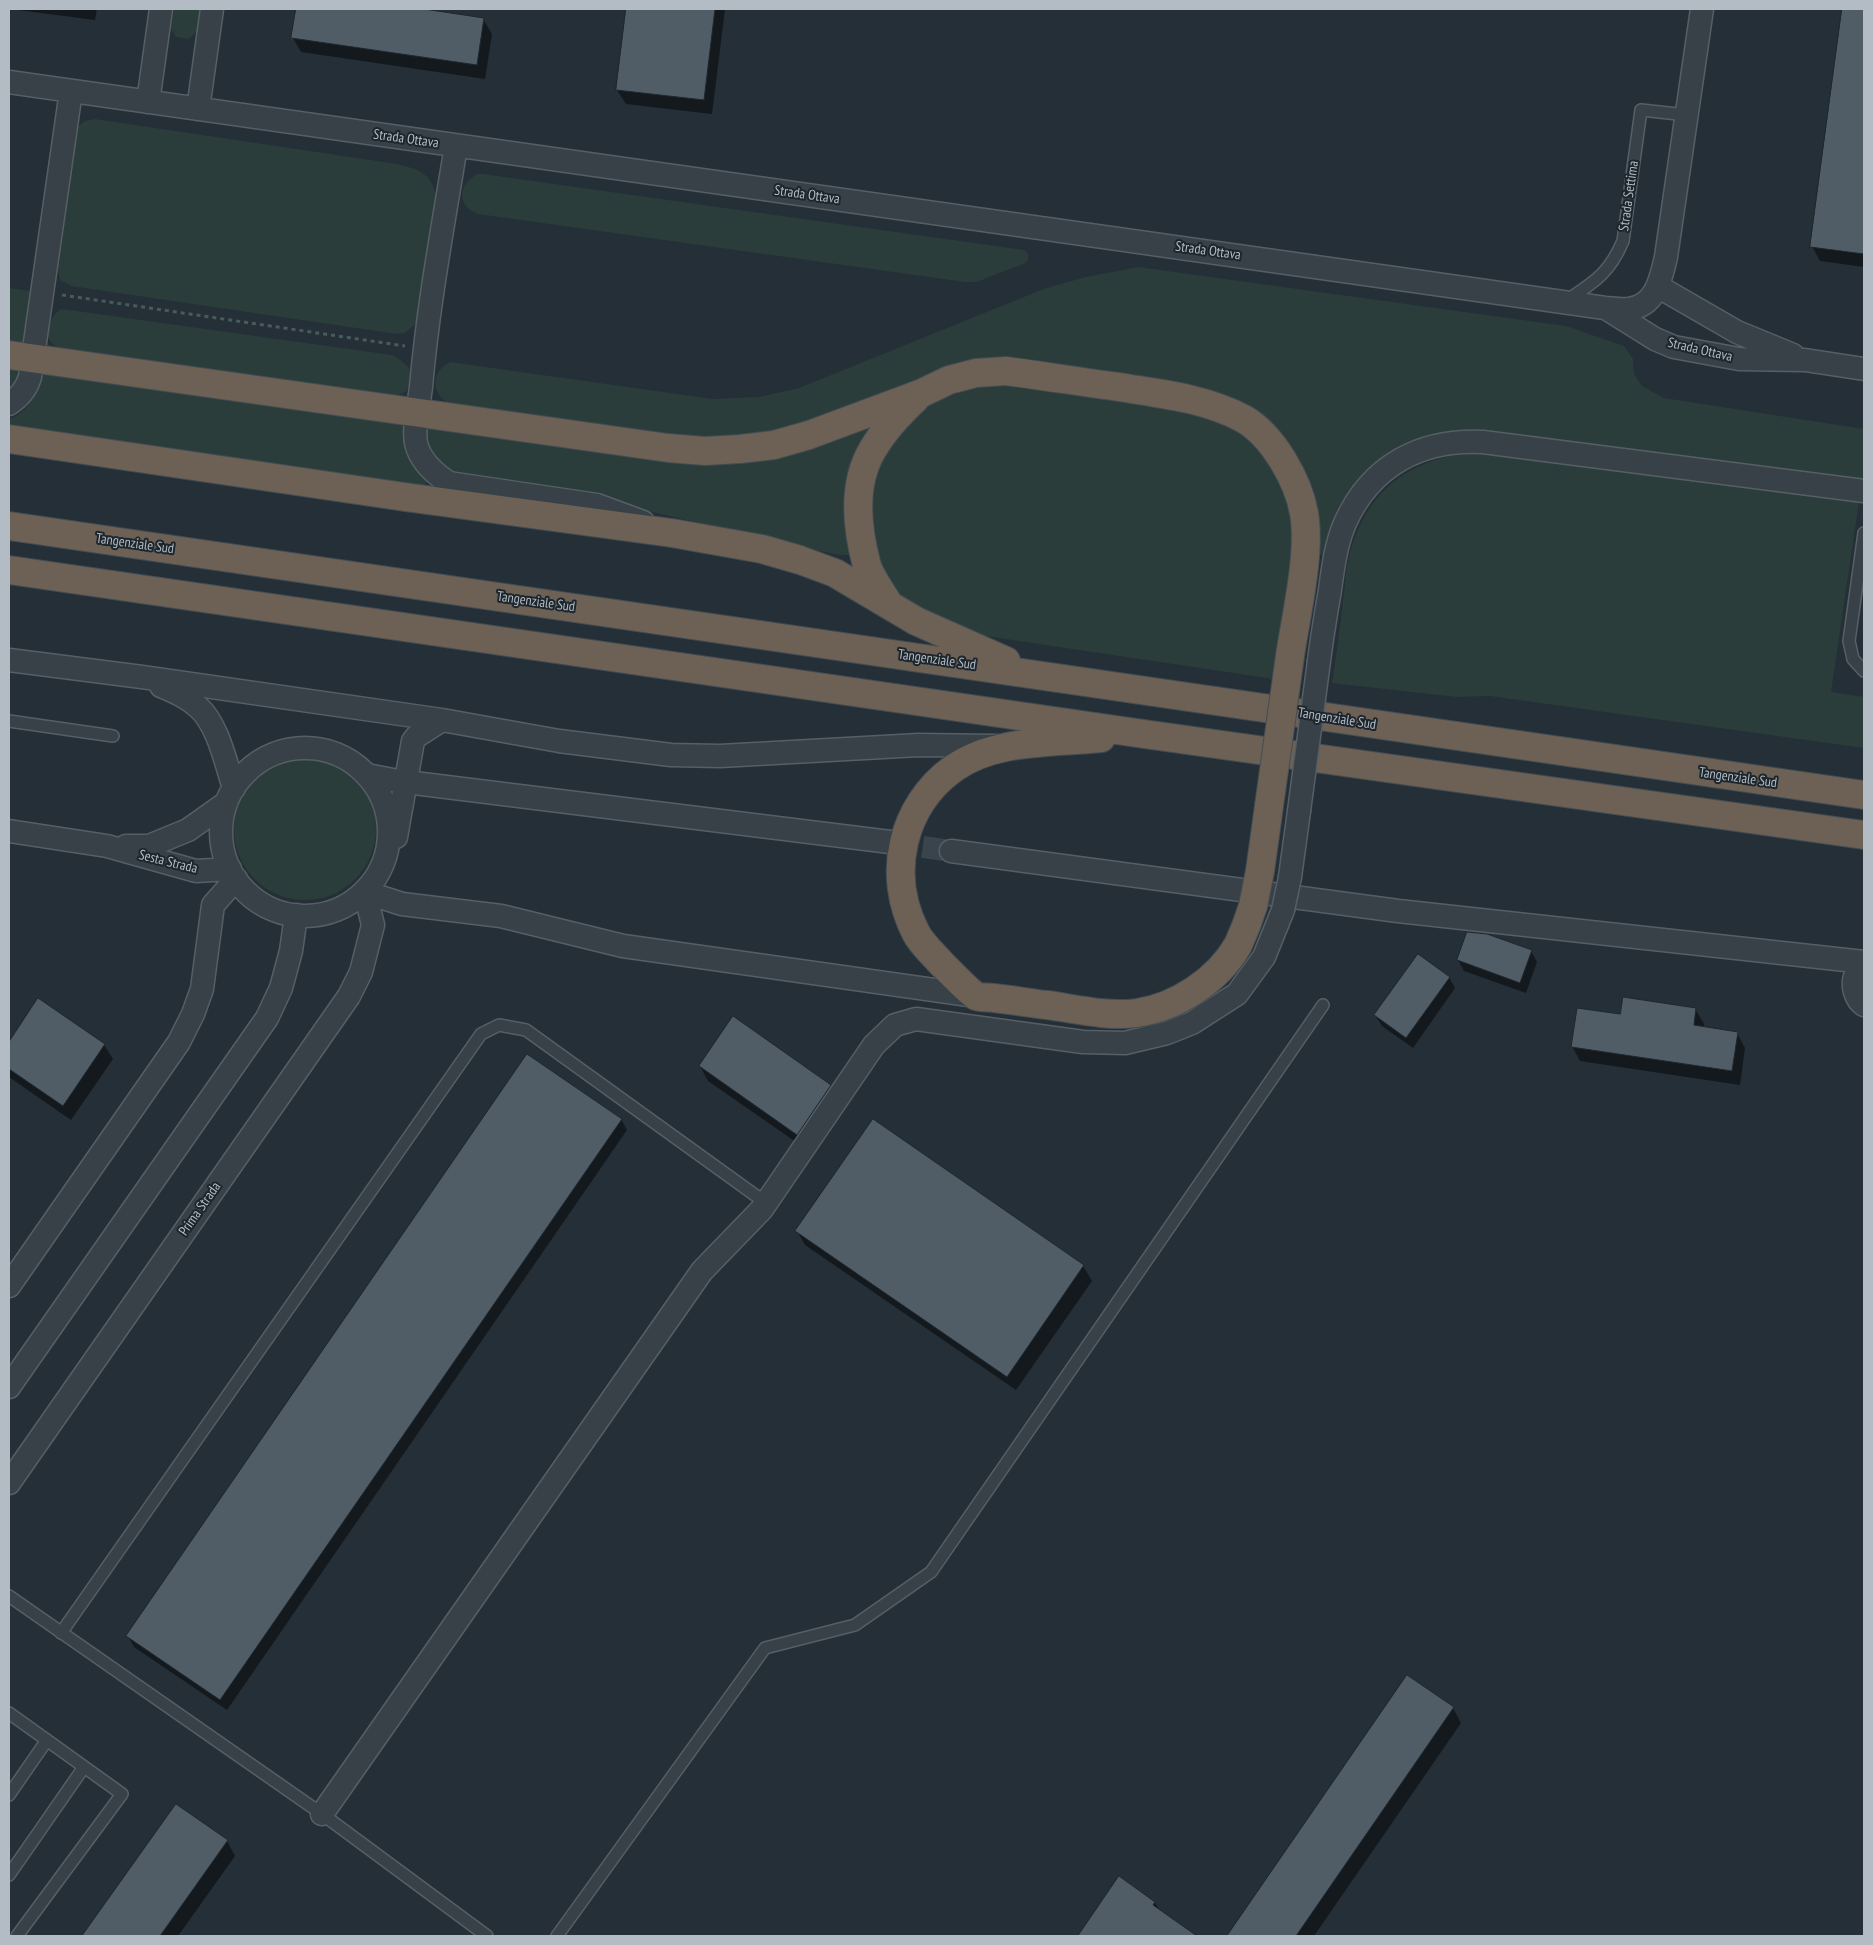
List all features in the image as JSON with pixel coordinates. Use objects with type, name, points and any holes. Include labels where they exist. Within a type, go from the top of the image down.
[{"type":"highway","points":[[21,357],[668,448],[705,450],[731,450],[774,445],[809,435],[922,393],[949,380],[976,372],[1006,371],[1200,401],[1245,420],[1262,434],[1288,468],[1304,512],[1304,561],[1260,871],[1253,906],[1237,946],[1225,962],[1198,988],[1162,1006],[1137,1013],[1112,1014],[976,996],[944,966],[917,935],[906,912],[900,868],[902,848],[916,811],[932,788],[955,767],[981,754],[1012,746],[1144,734]]},
{"type":"highway","points":[[888,603],[868,567],[859,521],[862,474],[872,450],[894,419],[922,393]]},
{"type":"highway","points":[[9,439],[405,497],[672,533],[762,549],[835,573],[916,621],[1040,675]]},
{"type":"highway","name":"Tangenziale Sud","points":[[9,526],[1864,795]]},
{"type":"highway","points":[[9,570],[1144,734],[1864,835]]},
{"type":"street","points":[[148,102],[161,9]]},
{"type":"street","points":[[198,109],[212,9]]},
{"type":"street","points":[[1653,294],[1666,257],[1702,9]]},
{"type":"street","name":"Strada Ottava","points":[[9,82],[1605,308],[1631,309],[1653,294],[1805,360]]},
{"type":"street","points":[[9,404],[20,396],[27,385],[21,357],[42,292],[71,91]]},
{"type":"street","points":[[456,146],[424,349],[415,434],[417,446],[429,467],[449,483],[598,505],[672,533]]},
{"type":"street","name":"Strada Ottava","points":[[1605,308],[1655,339],[1674,347],[1739,359],[1805,360],[1864,369]]},
{"type":"street","points":[[322,1814],[702,1271],[766,1203],[874,1045],[895,1025],[916,1019],[1083,1042],[1125,1043],[1167,1033],[1192,1023],[1237,994],[1264,957],[1282,910],[1290,877],[1335,555],[1345,524],[1357,501],[1378,476],[1398,461],[1435,445],[1462,441],[1483,442],[1864,491]]},
{"type":"street","points":[[9,660],[442,720],[559,742],[670,755],[720,756],[919,746],[1012,746]]},
{"type":"street","points":[[142,677],[183,695],[200,708],[211,723],[230,796]]},
{"type":"street","points":[[378,874],[392,848],[397,833],[413,741],[417,736],[442,720]]},
{"type":"street","points":[[373,894],[378,874],[385,860],[390,830],[384,800],[367,775],[347,759],[323,750],[297,748],[272,755],[250,768],[230,796],[222,826],[223,848],[233,874],[247,893],[262,904],[278,911],[296,915],[315,916],[333,911],[373,894],[402,904],[501,916],[623,946],[976,996]]},
{"type":"street","points":[[367,775],[406,782],[890,842]]},
{"type":"street","name":"Sesta Strada","points":[[108,846],[149,846],[188,830],[230,796]]},
{"type":"street","name":"Sesta Strada","points":[[9,831],[108,846],[196,871],[233,874]]},
{"type":"street","name":"Prima Strada","points":[[9,1483],[349,996],[361,972],[373,925],[373,894],[397,833]]},
{"type":"street","points":[[951,851],[1398,911],[1864,963],[1856,974],[1854,989],[1864,1005]]},
{"type":"street","points":[[9,1286],[179,1042],[193,1014],[202,989],[213,905],[233,874]]},
{"type":"street","points":[[9,1387],[267,1018],[281,988],[291,951],[296,915]]},
{"type":"lane","name":"Strada Settima","points":[[1564,302],[1602,276],[1616,259],[1623,241],[1641,110],[1687,114]]},
{"type":"lane","points":[[1864,533],[1849,641],[1853,659],[1864,672]]},
{"type":"lane","points":[[9,721],[113,736]]},
{"type":"lane","points":[[557,1936],[765,1648],[854,1624],[931,1572],[1323,1005]]},
{"type":"lane","points":[[61,1633],[481,1034],[499,1025],[526,1030],[766,1203]]},
{"type":"lane","points":[[9,1596],[322,1814],[487,1936]]},
{"type":"lane","points":[[10,1715],[122,1794],[16,1936]]},
{"type":"lane","points":[[9,1795],[46,1740]]},
{"type":"lane","points":[[9,1875],[84,1767]]},
{"type":"path","points":[[42,292],[424,349]]},
{"type":"green space","points":[[174,9],[200,9],[197,31],[189,39],[176,37],[171,29]]},
{"type":"green space","points":[[95,119],[397,164],[423,173],[431,182],[437,197],[417,323],[405,333],[397,334],[71,286],[60,280],[58,271],[77,127],[85,121]]},
{"type":"green space","points":[[477,174],[1024,250],[1028,253],[1028,260],[1025,263],[977,282],[965,282],[478,214],[466,206],[462,195],[466,184]]},
{"type":"green space","points":[[1138,267],[1566,326],[1624,346],[1633,359],[1634,374],[1642,386],[1664,398],[1864,429],[1864,469],[1862,480],[1504,433],[1474,430],[1440,433],[1411,443],[1398,450],[1385,458],[1362,478],[1340,505],[1329,530],[1323,555],[1317,555],[1239,402],[1207,390],[1009,360],[950,366],[867,401],[785,431],[718,439],[675,436],[450,404],[439,395],[436,389],[436,377],[439,371],[450,362],[713,399],[759,397],[799,388],[1046,288],[1086,277]]},
{"type":"green space","points":[[9,288],[31,291],[23,346],[9,344]]},
{"type":"green space","points":[[62,309],[392,355],[402,361],[410,370],[412,374],[411,385],[406,391],[396,396],[67,350],[59,348],[52,343],[48,334],[51,319]]},
{"type":"green space","points":[[9,366],[21,368],[20,379],[9,395]]},
{"type":"green space","points":[[43,371],[405,423],[405,447],[415,468],[426,480],[426,484],[423,486],[9,425],[9,419],[16,416],[32,400],[39,386]]},
{"type":"green space","points":[[989,381],[1197,410],[1230,423],[1255,444],[1276,472],[1292,515],[1293,559],[1274,679],[972,634],[913,605],[899,594],[878,563],[870,523],[873,480],[888,444],[931,401],[945,393]]},
{"type":"green space","points":[[877,420],[852,555],[840,555],[815,550],[601,500],[449,473],[432,452],[426,432],[426,424],[668,460]]},
{"type":"green space","points":[[1483,453],[1859,502],[1831,692],[1864,697],[1864,748],[1490,696],[1457,697],[1332,683],[1347,567],[1355,537],[1365,515],[1394,481],[1413,469],[1434,460],[1457,455]]},
{"type":"green space","points":[[305,758],[319,759],[332,764],[344,770],[355,779],[364,790],[370,802],[375,815],[375,843],[370,856],[364,868],[355,879],[344,888],[332,894],[319,899],[305,900],[291,899],[278,894],[266,888],[255,879],[246,868],[240,856],[235,843],[234,829],[235,815],[240,802],[246,790],[255,779],[266,770],[278,764],[291,759]]},
{"type":"building","points":[[296,9],[424,9],[484,18],[477,65],[291,38]]},
{"type":"building","points":[[626,9],[715,9],[704,100],[616,90]]},
{"type":"building","points":[[1842,9],[1864,9],[1864,254],[1810,247]]},
{"type":"building","points":[[1467,932],[1487,934],[1532,950],[1520,983],[1457,960]]},
{"type":"building","points":[[1418,954],[1450,977],[1406,1038],[1374,1015]]},
{"type":"building","points":[[1623,997],[1696,1008],[1694,1025],[1738,1032],[1732,1071],[1571,1047],[1577,1008],[1620,1014]]},
{"type":"building","points":[[38,998],[105,1044],[63,1106],[9,1069],[9,1042]]},
{"type":"building","points":[[733,1016],[831,1085],[797,1135],[699,1066]]},
{"type":"building","points":[[527,1054],[622,1119],[220,1700],[126,1636]]},
{"type":"building","points":[[873,1119],[1084,1265],[1007,1377],[795,1231]]},
{"type":"building","points":[[1407,1675],[1454,1707],[1296,1936],[1227,1936]]},
{"type":"building","points":[[176,1804],[228,1840],[160,1936],[82,1936]]},
{"type":"building","points":[[1119,1876],[1155,1902],[1153,1905],[1197,1936],[1078,1936]]},
{"type":"tunnel","points":[[890,842],[951,851]]}]
